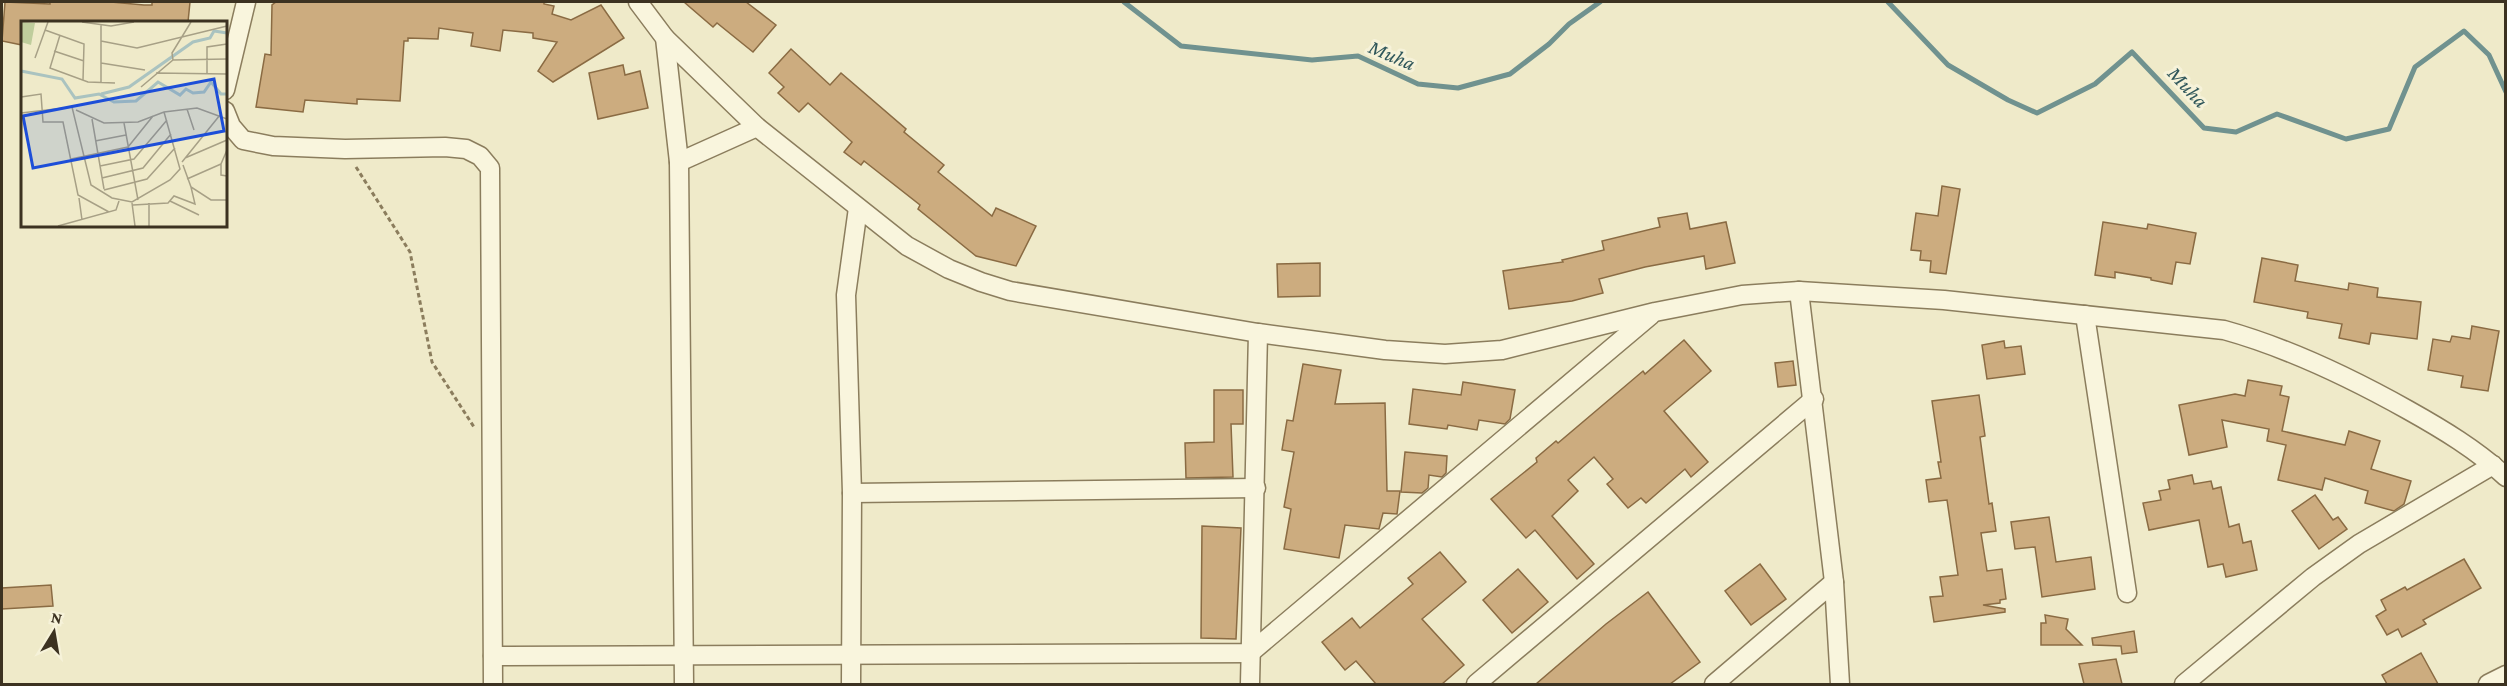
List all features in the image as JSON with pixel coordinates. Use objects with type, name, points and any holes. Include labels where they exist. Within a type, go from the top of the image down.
[{"type":"street","points":[[226,86],[246,2]]},
{"type":"street","points":[[638,2],[665,38],[757,127],[858,208],[907,246],[949,269],[1010,291],[1258,333],[1385,350],[1445,354],[1502,350],[1655,312],[1742,295],[1799,291],[1944,300],[2224,330],[2304,357],[2371,389],[2442,429],[2499,471],[2350,550],[2251,626],[2184,684]]},
{"type":"street","points":[[665,38],[679,162],[684,684]]},
{"type":"street","points":[[226,114],[231,126],[243,140],[273,146],[345,149],[445,147],[466,149],[480,156],[490,168],[493,684]]},
{"type":"street","points":[[679,162],[757,127]]},
{"type":"street","points":[[851,684],[852,493],[846,295],[858,208]]},
{"type":"street","points":[[1799,291],[1814,399],[1834,582],[1840,684]]},
{"type":"street","points":[[493,656],[1250,653],[1655,312]]},
{"type":"street","points":[[2085,315],[2127,593]]},
{"type":"street","points":[[1250,684],[1258,333]]},
{"type":"street","points":[[1476,684],[1814,399]]},
{"type":"street","points":[[852,493],[1256,488]]},
{"type":"street","points":[[1714,684],[1834,582]]},
{"type":"street","points":[[2488,684],[2505,675]]},
{"type":"path","points":[[345,149],[410,252],[432,362],[471,425],[491,442]]},
{"type":"building","points":[[5,2],[50,4],[50,2],[111,2],[152,5],[152,2],[190,2],[188,21],[21,21],[21,45],[2,41]]},
{"type":"building","points":[[276,2],[544,2],[544,4],[554,6],[552,14],[571,20],[601,5],[624,38],[553,82],[538,71],[557,42],[533,38],[533,33],[503,30],[500,51],[471,46],[473,33],[439,28],[438,39],[408,38],[408,41],[404,41],[400,101],[357,99],[357,104],[305,100],[303,112],[256,107],[265,54],[271,55],[272,5]]},
{"type":"building","points":[[684,2],[746,2],[776,25],[753,52],[717,23],[713,27]]},
{"type":"building","points":[[791,49],[830,85],[841,73],[906,129],[904,132],[944,165],[938,172],[992,216],[996,208],[1036,226],[1016,266],[976,256],[918,209],[920,205],[864,161],[861,165],[844,152],[852,142],[808,103],[799,112],[778,93],[784,87],[769,73]]},
{"type":"building","points":[[623,65],[625,75],[640,71],[648,108],[598,119],[589,73]]},
{"type":"building","points":[[1942,186],[1960,189],[1946,274],[1930,272],[1931,261],[1920,260],[1921,251],[1911,250],[1916,213],[1938,216]]},
{"type":"building","points":[[1687,213],[1690,229],[1726,222],[1735,263],[1706,269],[1704,256],[1645,267],[1599,279],[1603,293],[1572,301],[1509,309],[1503,271],[1563,262],[1562,260],[1604,250],[1602,241],[1660,227],[1658,218]]},
{"type":"building","points":[[2103,222],[2147,229],[2148,224],[2196,233],[2190,264],[2176,262],[2172,284],[2115,272],[2115,278],[2095,275]]},
{"type":"building","points":[[2262,258],[2298,265],[2295,281],[2348,290],[2349,283],[2378,288],[2377,297],[2421,302],[2417,339],[2371,333],[2369,344],[2339,338],[2342,324],[2307,318],[2308,312],[2254,302]]},
{"type":"building","points":[[1320,263],[1320,296],[1278,297],[1277,264]]},
{"type":"building","points":[[2472,326],[2499,331],[2488,391],[2461,387],[2463,376],[2428,370],[2433,339],[2450,342],[2452,336],[2470,339]]},
{"type":"building","points":[[1684,340],[1711,371],[1664,411],[1708,462],[1691,477],[1685,469],[1646,503],[1641,498],[1628,508],[1607,484],[1613,479],[1594,457],[1568,480],[1578,491],[1552,516],[1594,564],[1577,579],[1535,530],[1526,538],[1491,499],[1537,462],[1536,458],[1556,441],[1558,443],[1643,371],[1645,374]]},
{"type":"building","points":[[2004,341],[2005,348],[2021,346],[2025,374],[1987,379],[1982,345]]},
{"type":"building","points":[[1793,361],[1796,385],[1778,387],[1775,363]]},
{"type":"building","points":[[1303,364],[1341,370],[1335,404],[1385,403],[1387,491],[1400,491],[1397,514],[1383,513],[1379,529],[1345,525],[1339,558],[1284,549],[1291,509],[1284,507],[1294,452],[1282,450],[1287,420],[1293,421]]},
{"type":"building","points":[[2248,380],[2282,386],[2280,395],[2289,397],[2282,431],[2345,445],[2349,431],[2380,441],[2371,469],[2411,481],[2404,504],[2394,511],[2365,503],[2368,491],[2325,478],[2322,490],[2278,480],[2286,445],[2267,441],[2269,429],[2222,420],[2227,447],[2189,455],[2179,405],[2235,394],[2245,396]]},
{"type":"building","points":[[1463,382],[1515,390],[1510,419],[1505,424],[1479,420],[1477,430],[1448,425],[1447,429],[1409,424],[1413,389],[1461,395]]},
{"type":"building","points":[[1214,390],[1243,390],[1243,424],[1231,424],[1233,477],[1186,478],[1185,443],[1214,442]]},
{"type":"building","points":[[1979,395],[1985,436],[1980,437],[1989,504],[1992,503],[1996,531],[1981,533],[1987,571],[2002,569],[2006,599],[2000,600],[2000,603],[1983,605],[2005,609],[2005,612],[1934,622],[1930,597],[1943,596],[1940,577],[1958,575],[1947,500],[1929,502],[1926,480],[1941,478],[1938,462],[1941,462],[1932,401]]},
{"type":"building","points":[[1405,452],[1447,456],[1446,473],[1442,477],[1429,475],[1428,488],[1422,493],[1401,492]]},
{"type":"building","points":[[2192,475],[2194,484],[2211,481],[2213,489],[2221,487],[2229,527],[2239,524],[2243,543],[2251,541],[2257,570],[2226,577],[2223,564],[2208,567],[2199,520],[2149,530],[2143,503],[2161,500],[2159,491],[2170,489],[2168,480]]},
{"type":"building","points":[[2315,495],[2333,520],[2338,517],[2347,529],[2319,549],[2292,511]]},
{"type":"building","points":[[2049,517],[2056,562],[2091,557],[2095,589],[2042,597],[2035,547],[2015,549],[2011,522]]},
{"type":"building","points":[[1202,526],[1241,528],[1236,639],[1201,638]]},
{"type":"building","points":[[1440,552],[1466,582],[1422,619],[1464,665],[1442,684],[1376,684],[1356,661],[1345,670],[1322,642],[1352,618],[1360,628],[1413,584],[1408,578]]},
{"type":"building","points":[[2464,559],[2481,588],[2423,620],[2426,624],[2402,637],[2398,629],[2387,635],[2376,616],[2386,610],[2381,600],[2405,587],[2407,590]]},
{"type":"building","points":[[1760,564],[1786,599],[1751,625],[1725,591]]},
{"type":"building","points":[[1518,569],[1548,602],[1512,633],[1483,600]]},
{"type":"building","points":[[51,585],[53,606],[2,609],[2,588]]},
{"type":"building","points":[[1648,592],[1700,662],[1670,684],[1536,684],[1606,624]]},
{"type":"building","points":[[2045,615],[2068,619],[2066,629],[2082,645],[2041,645],[2041,623],[2046,623]]},
{"type":"building","points":[[2134,631],[2137,652],[2122,654],[2121,646],[2093,645],[2092,638]]},
{"type":"building","points":[[2421,653],[2438,684],[2387,684],[2382,675]]},
{"type":"building","points":[[2116,659],[2122,684],[2084,684],[2079,664]]},
{"type":"waterway","name":"Muha","points":[[1124,2],[1181,46],[1312,60],[1358,56],[1418,84],[1458,88],[1510,74],[1549,44],[1569,24],[1600,2]]},
{"type":"waterway","name":"Muha","points":[[1888,2],[1948,65],[2008,100],[2037,113],[2095,84],[2132,52],[2204,128],[2236,132],[2277,114],[2346,139],[2389,129],[2415,67],[2464,31],[2489,55],[2506,92]]}]
